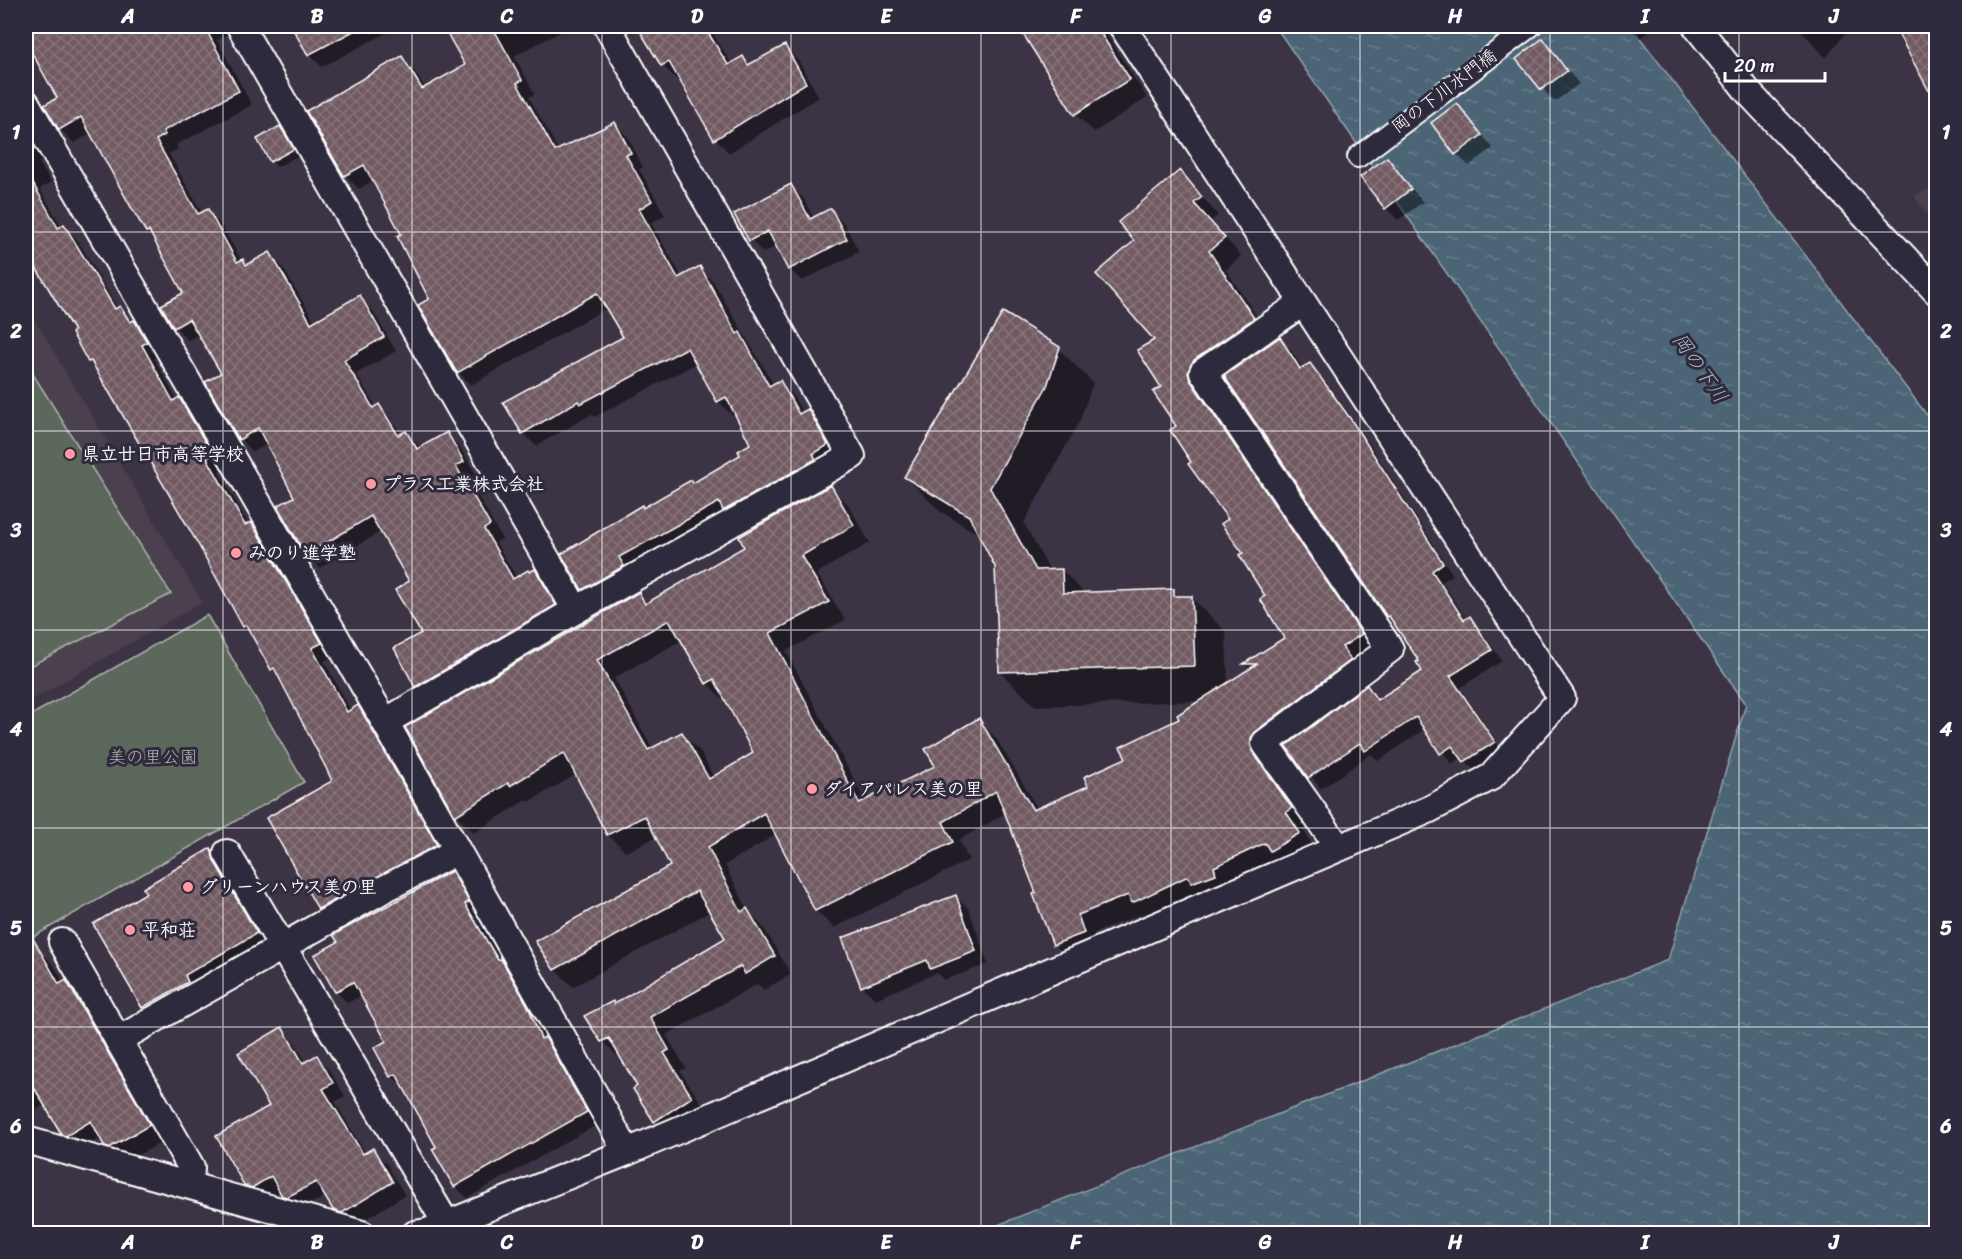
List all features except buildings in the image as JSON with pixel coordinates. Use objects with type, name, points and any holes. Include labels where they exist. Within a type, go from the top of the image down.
[{"type":"street","points":[[240,26],[576,610]]},
{"type":"street","points":[[385,722],[576,610],[852,456],[607,26]]},
{"type":"street","points":[[415,1233],[427,1232],[627,1152],[1428,810],[1491,777],[1562,698],[1122,26]]},
{"type":"street","name":"岡の下川水門橋","points":[[1358,157],[1531,26]]},
{"type":"street","points":[[1696,26],[1749,93],[1936,291]]},
{"type":"street","points":[[26,103],[385,722],[456,852],[627,1152]]},
{"type":"street","points":[[1302,303],[1203,372],[1390,648],[1265,743],[1338,847]]},
{"type":"street","points":[[118,1040],[283,945],[456,852]]},
{"type":"street","points":[[227,853],[446,1223]]},
{"type":"street","points":[[62,942],[191,1167],[190,1184]]},
{"type":"street","points":[[26,1140],[362,1233]]},
{"type":"shaded area","points":[[1936,185],[1936,226],[1914,196]]},
{"type":"shaded area","name":"県立廿日市高等学校","points":[[26,305],[202,602],[26,703]]},
{"type":"green space","name":"県立廿日市高等学校","points":[[26,363],[171,594],[26,668]]},
{"type":"green space","name":"美の里公園","points":[[207,615],[304,782],[26,941],[26,718]]},
{"type":"water","name":"岡の下川","points":[[1275,26],[1631,26],[1936,427],[1936,1233],[975,1234],[1668,960],[1746,704]]},
{"type":"place","name":"県立廿日市高等学校","points":[[70,454]]},
{"type":"place","name":"プラス工業株式会社","points":[[371,484]]},
{"type":"place","name":"みのり進学塾","points":[[236,553]]},
{"type":"place","name":"ダイアパレス美の里","points":[[812,789]]},
{"type":"place","name":"グリーンハウス美の里","points":[[188,887]]},
{"type":"place","name":"平和荘","points":[[130,930]]}]
